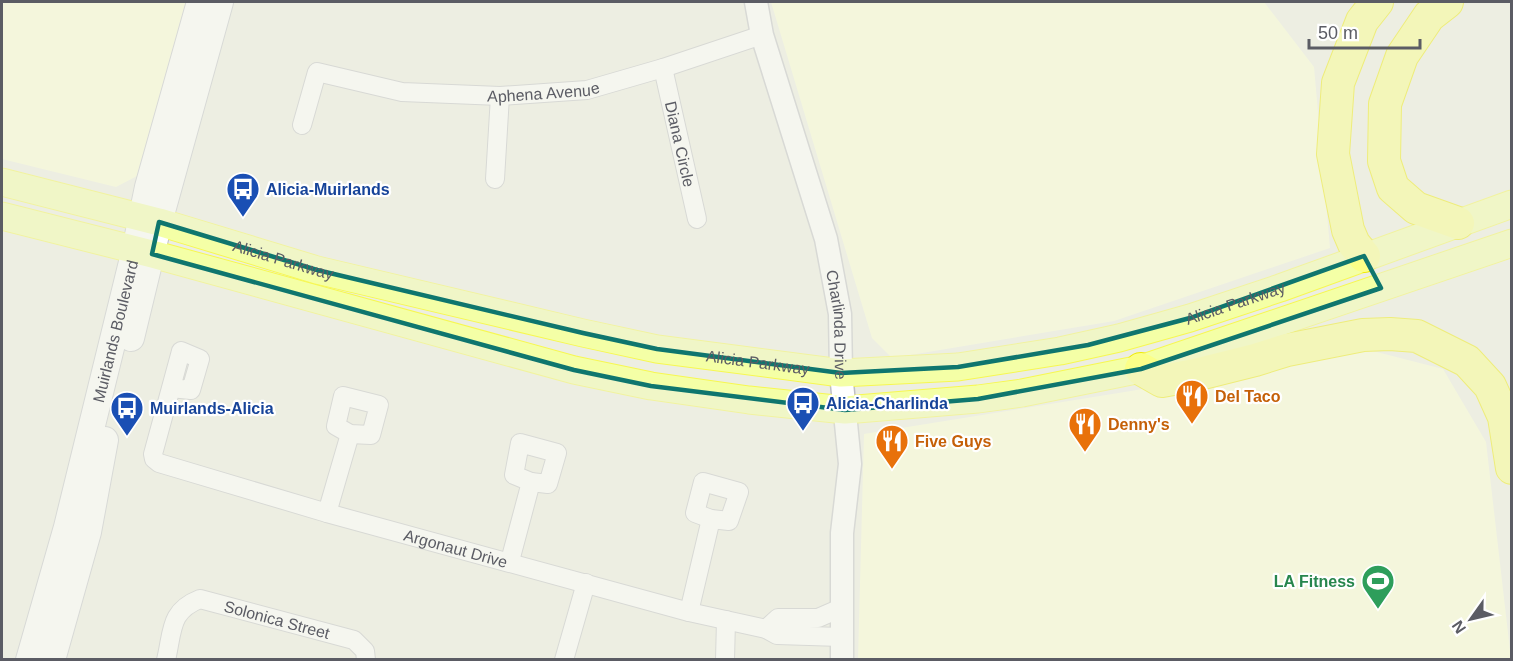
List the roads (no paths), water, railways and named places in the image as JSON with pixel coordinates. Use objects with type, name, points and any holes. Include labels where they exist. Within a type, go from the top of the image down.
[{"type":"highway","points":[[1359,250],[1348,230],[1334,154],[1338,83],[1362,21],[1377,2]]},
{"type":"highway","points":[[1447,2],[1429,16],[1402,56],[1385,105],[1384,161],[1394,188],[1416,208],[1458,223]]},
{"type":"highway","points":[[1133,370],[1162,381],[1195,375],[1287,350],[1363,335],[1417,336],[1467,361],[1490,386],[1504,417],[1512,468]]},
{"type":"main road","name":"Muirlands Boulevard","points":[[150,220],[148,187],[200,2]]},
{"type":"main road","name":"Muirlands Boulevard","points":[[52,660],[88,532],[150,220],[220,2]]},
{"type":"main road","name":"Alicia Parkway","points":[[2,182],[150,220],[317,270],[583,333],[657,349],[841,373],[958,367],[1060,351],[1119,338],[1190,318],[1359,250],[1458,223],[1512,204]]},
{"type":"main road","name":"Alicia Parkway","points":[[2,216],[143,252],[574,370],[651,386],[845,410],[1022,393],[1133,370],[1512,243]]},
{"type":"main road","points":[[1359,250],[1381,288]]},
{"type":"main road","name":"Muirlands Boulevard","points":[[29,660],[143,252]]},
{"type":"main road","points":[[1119,338],[1133,370]]},
{"type":"street","name":"Charlinda Drive","points":[[756,2],[762,35],[826,239],[840,314],[841,373],[850,464],[842,533],[842,660]]},
{"type":"street","name":"Aphena Avenue","points":[[302,125],[317,72],[402,92],[500,96],[586,90],[663,68],[762,35]]},
{"type":"street","name":"Diana Circle","points":[[663,68],[697,219]]},
{"type":"street","points":[[495,179],[500,96]]},
{"type":"street","name":"Argonaut Drive","points":[[171,388],[153,454],[154,459],[159,463],[327,513],[510,561],[689,612],[766,629],[777,635],[841,637]]},
{"type":"street","points":[[327,513],[350,434]]},
{"type":"street","points":[[510,561],[531,482]]},
{"type":"street","points":[[689,612],[711,519]]},
{"type":"street","points":[[564,660],[586,583]]},
{"type":"street","name":"Solonica Street","points":[[166,660],[176,615],[187,604],[200,599],[354,640],[366,655]]},
{"type":"street","points":[[766,629],[778,618],[818,618],[841,608]]},
{"type":"street","points":[[725,660],[726,620]]},
{"type":"place","name":"Alicia-Muirlands","points":[[243,218]]},
{"type":"place","name":"Del Taco","points":[[1192,425]]},
{"type":"place","name":"Alicia-Charlinda","points":[[803,432]]},
{"type":"place","name":"Muirlands-Alicia","points":[[127,437]]},
{"type":"place","name":"Denny's","points":[[1085,453]]},
{"type":"place","name":"Five Guys","points":[[892,470]]},
{"type":"place","name":"LA Fitness","points":[[1378,610]]}]
